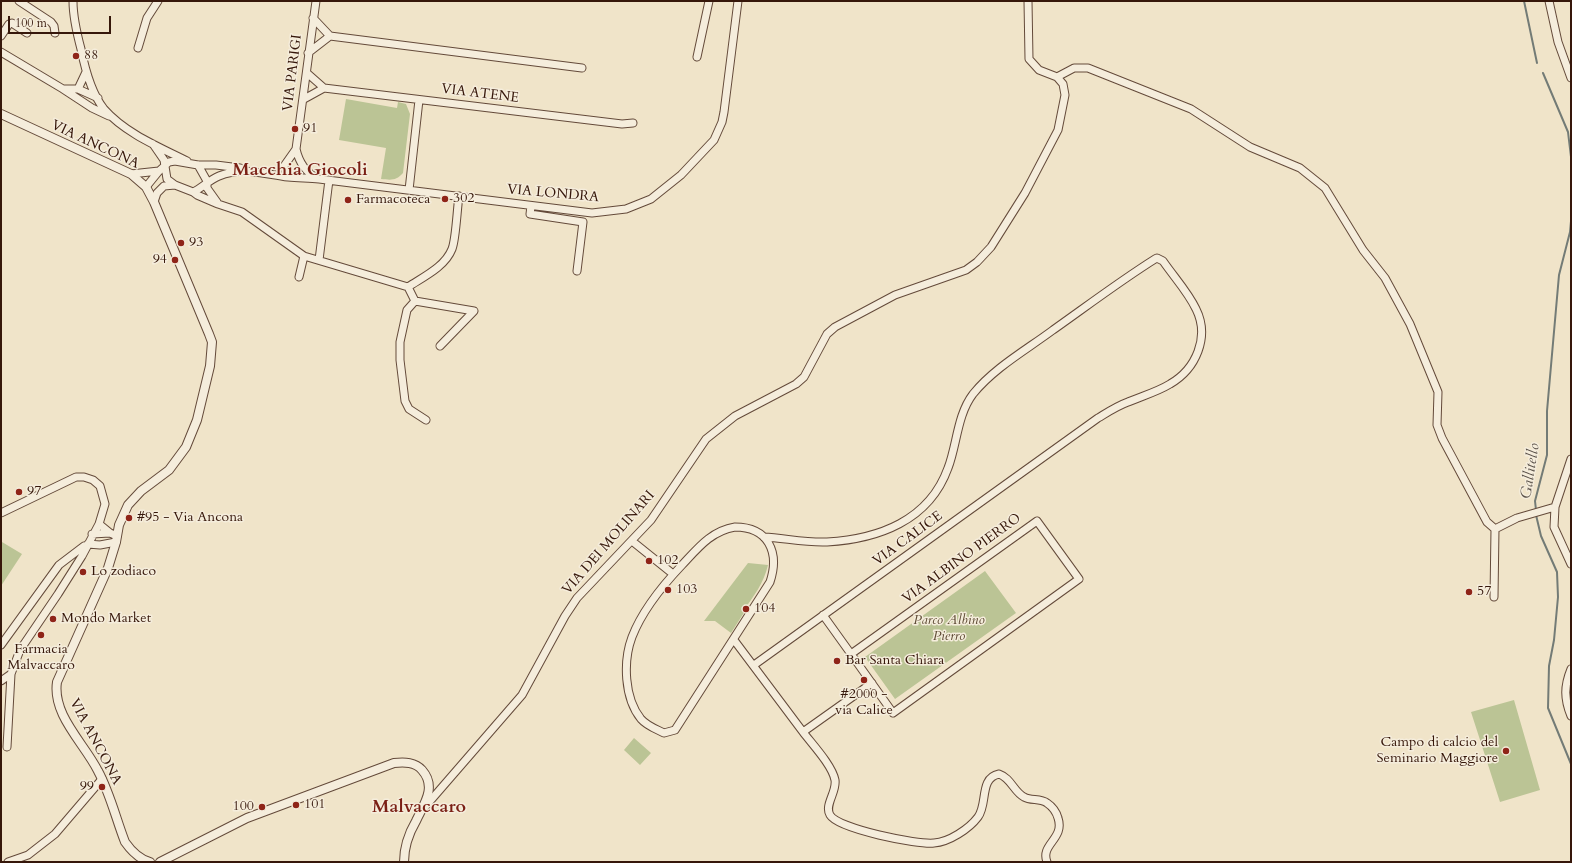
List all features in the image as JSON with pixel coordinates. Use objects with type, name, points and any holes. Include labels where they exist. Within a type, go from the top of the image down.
[{"type":"street","points":[[19,1],[51,22],[54,26],[55,33]]},
{"type":"street","points":[[73,1],[77,30],[86,72],[104,108],[114,118]]},
{"type":"street","points":[[138,48],[147,18],[158,1]]},
{"type":"street","name":"VIA PARIGI","points":[[296,149],[308,73],[308,53],[316,1]]},
{"type":"street","points":[[697,57],[709,1]]},
{"type":"street","name":"VIA LONDRA","points":[[290,177],[319,178],[531,206],[592,212],[626,209],[651,199],[687,170],[714,140],[722,122],[738,1]]},
{"type":"street","points":[[1028,1],[1029,59],[1039,70],[1057,77],[1074,68],[1088,68],[1184,106],[1250,147],[1300,168],[1325,188],[1363,250],[1385,278],[1410,324],[1438,392],[1437,425],[1442,438],[1487,522],[1495,529],[1494,597]]},
{"type":"street","points":[[1549,1],[1558,42],[1571,78]]},
{"type":"street","points":[[313,18],[330,36],[582,68]]},
{"type":"street","points":[[1,36],[9,24],[12,23],[27,33]]},
{"type":"street","points":[[308,53],[330,36]]},
{"type":"street","points":[[1,52],[92,108],[114,118],[154,144],[187,162]]},
{"type":"street","points":[[78,90],[86,72]]},
{"type":"street","points":[[304,100],[324,88],[308,73]]},
{"type":"street","name":"VIA DEI MOLINARI","points":[[424,808],[522,695],[536,672],[551,640],[577,598],[632,541],[662,504],[706,439],[735,416],[796,384],[804,376],[827,334],[836,327],[895,295],[957,275],[977,262],[991,247],[1025,193],[1058,130],[1065,95],[1063,84],[1057,77]]},
{"type":"street","name":"VIA ATENE","points":[[324,88],[622,124],[633,123]]},
{"type":"street","points":[[63,89],[78,90],[98,98]]},
{"type":"street","points":[[409,190],[419,100]]},
{"type":"street","name":"VIA ANCONA","points":[[1,114],[131,174],[146,187],[154,202],[205,321],[212,342],[212,353],[198,420],[186,447],[169,470],[134,498],[123,514],[114,537]]},
{"type":"street","points":[[154,144],[164,160],[162,169],[167,178],[175,185],[193,192],[197,196],[242,212],[304,256],[408,287],[415,301]]},
{"type":"street","points":[[268,174],[284,166],[290,160],[296,149]]},
{"type":"street","points":[[296,149],[303,166],[307,171],[319,178]]},
{"type":"street","points":[[146,187],[162,169],[175,160],[198,165],[216,164],[290,177]]},
{"type":"street","points":[[290,160],[303,166]]},
{"type":"street","points":[[198,165],[207,181],[206,188],[218,204]]},
{"type":"street","points":[[284,166],[285,172],[290,177]]},
{"type":"street","points":[[131,174],[162,169]]},
{"type":"street","points":[[193,192],[200,189],[207,181],[229,172],[248,170]]},
{"type":"street","points":[[319,260],[329,180]]},
{"type":"street","points":[[146,187],[175,185]]},
{"type":"street","points":[[154,202],[157,194],[164,186]]},
{"type":"street","points":[[408,287],[444,261],[452,249],[459,196]]},
{"type":"street","points":[[531,206],[530,214],[583,222],[577,271]]},
{"type":"street","points":[[299,277],[304,256]]},
{"type":"street","name":"VIA CALICE","points":[[754,665],[1113,409],[1171,384],[1190,368],[1197,357],[1200,347],[1202,334],[1199,316],[1191,300],[1160,259],[1154,258],[1003,367],[972,395],[960,422],[948,469],[927,503],[911,517],[893,529],[863,538],[825,542],[764,537]]},
{"type":"street","points":[[415,301],[474,312],[440,346]]},
{"type":"street","points":[[415,301],[407,310],[400,342],[400,360],[405,400],[409,409],[426,420]]},
{"type":"street","points":[[1571,459],[1552,508],[1554,527],[1571,564]]},
{"type":"street","points":[[1,513],[76,477],[84,477],[93,480],[100,486],[104,494],[105,504],[99,524],[92,534],[82,556],[20,650],[10,674],[7,747]]},
{"type":"street","points":[[1495,529],[1517,518],[1552,508]]},
{"type":"street","name":"VIA ALBINO PIERRO","points":[[1037,521],[1079,579],[893,712],[872,683],[851,654],[1037,521]]},
{"type":"street","points":[[99,524],[114,537]]},
{"type":"street","points":[[742,527],[755,531],[764,537],[773,550],[775,565],[767,587],[675,730],[664,733],[652,728],[641,719],[629,692],[627,655],[632,637],[642,618],[673,574],[704,541],[724,529],[742,527]]},
{"type":"street","points":[[92,534],[114,537]]},
{"type":"street","points":[[1,645],[62,562],[88,544],[100,544],[114,537]]},
{"type":"street","points":[[112,557],[114,537]]},
{"type":"street","points":[[632,541],[673,574]]},
{"type":"street","points":[[100,544],[112,557]]},
{"type":"street","name":"VIA ANCONA","points":[[112,557],[58,682],[56,692],[60,708],[102,779],[125,842],[131,851],[144,860],[150,862]]},
{"type":"street","points":[[62,562],[72,570]]},
{"type":"street","points":[[823,615],[851,654]]},
{"type":"street","points":[[734,640],[834,775],[835,789],[828,810],[830,815],[836,821],[852,828],[923,843],[941,842],[956,835],[978,818],[983,806],[988,781],[995,775],[999,774],[1007,779],[1023,796],[1042,800],[1055,810],[1060,830],[1046,850],[1045,858],[1047,862]]},
{"type":"street","points":[[1571,669],[1565,682],[1566,703],[1571,716]]},
{"type":"street","points":[[1,681],[10,674]]},
{"type":"street","points":[[803,732],[872,683]]},
{"type":"street","points":[[160,862],[247,818],[394,763],[411,763],[419,766],[428,777],[430,786],[424,808],[416,821],[408,841],[404,862]]},
{"type":"street","points":[[8,862],[28,855],[55,834],[102,779]]},
{"type":"green space","points":[[346,99],[397,108],[398,102],[406,104],[410,114],[403,173],[396,179],[381,179],[386,148],[339,140]]},
{"type":"green space","points":[[2,542],[22,554],[1,586],[1,543]]},
{"type":"green space","points":[[748,563],[768,565],[761,584],[731,633],[715,621],[704,621]]},
{"type":"green space","name":"Parco Albino Pierro","points":[[985,571],[1016,613],[895,699],[865,657]]},
{"type":"green space","name":"Campo di calcio del Seminario Maggiore","points":[[1514,700],[1540,790],[1500,802],[1471,712]]},
{"type":"green space","points":[[634,738],[651,753],[640,765],[624,750]]},
{"type":"waterway","name":"Gallitello","points":[[1524,1],[1537,63]]},
{"type":"waterway","name":"Gallitello","points":[[1543,73],[1568,132],[1571,157]]},
{"type":"waterway","name":"Gallitello","points":[[1536,510],[1535,501],[1547,455],[1547,411],[1559,275],[1570,232],[1571,221]]},
{"type":"waterway","name":"Gallitello","points":[[1536,515],[1541,536],[1557,572],[1558,597],[1554,640],[1549,666],[1548,708],[1571,764]]},
{"type":"place","name":"88","points":[[76,56]]},
{"type":"place","name":"91","points":[[295,129]]},
{"type":"place","name":"302","points":[[445,199]]},
{"type":"place","name":"Farmacoteca","points":[[348,200]]},
{"type":"place","name":"93","points":[[181,243]]},
{"type":"place","name":"94","points":[[175,260]]},
{"type":"place","name":"97","points":[[19,492]]},
{"type":"place","name":"#95 - Via Ancona","points":[[129,518]]},
{"type":"place","name":"102","points":[[649,561]]},
{"type":"place","name":"Lo zodiaco","points":[[83,572]]},
{"type":"place","name":"103","points":[[668,590]]},
{"type":"place","name":"57","points":[[1469,592]]},
{"type":"place","name":"104","points":[[746,609]]},
{"type":"place","name":"Mondo Market","points":[[53,619]]},
{"type":"place","name":"Farmacia Malvaccaro","points":[[41,635]]},
{"type":"place","name":"Bar Santa Chiara","points":[[837,661]]},
{"type":"place","name":"#2000 - via Calice","points":[[864,680]]},
{"type":"place","name":"Campo di calcio del Seminario Maggiore","points":[[1506,751]]},
{"type":"place","name":"99","points":[[102,787]]},
{"type":"place","name":"101","points":[[296,805]]},
{"type":"place","name":"100","points":[[262,807]]},
{"type":"district","name":"Macchia Giocoli","points":[[300,171]]},
{"type":"district","name":"Malvaccaro","points":[[419,808]]}]
